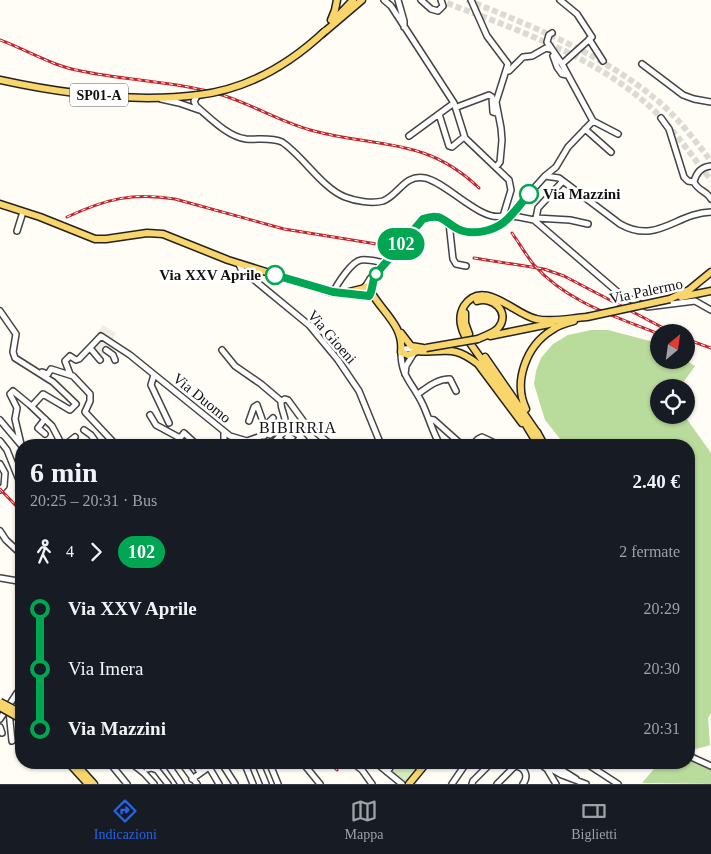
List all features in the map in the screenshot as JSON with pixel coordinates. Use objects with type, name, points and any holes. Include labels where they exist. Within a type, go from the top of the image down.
[{"type":"main road","points":[[325,31],[334,16],[337,0]]},
{"type":"main road","points":[[198,95],[247,83],[268,74],[286,63],[325,31],[352,0]]},
{"type":"main road","points":[[319,36],[362,0]]},
{"type":"main road","name":"SP01-A","points":[[0,80],[75,93],[158,99],[198,95]]},
{"type":"main road","points":[[0,204],[97,239],[148,233],[163,234],[239,264],[336,293],[367,292],[416,351]]},
{"type":"main road","points":[[670,299],[689,290],[711,272]]},
{"type":"main road","name":"Via Palermo","points":[[587,317],[709,291]]},
{"type":"main road","points":[[539,439],[465,336],[461,326],[461,313],[470,300],[486,295],[496,298],[523,314],[538,320],[587,317]]},
{"type":"main road","points":[[478,339],[495,331],[501,323],[502,312],[491,301],[482,300],[471,304],[465,314],[466,328],[536,435]]},
{"type":"main road","points":[[427,350],[587,317]]},
{"type":"main road","points":[[537,439],[521,398],[520,383],[526,361],[537,343],[551,330],[587,317]]},
{"type":"main road","points":[[398,329],[401,340],[401,352],[408,355],[416,351],[448,350],[470,358],[478,364],[516,416],[536,435]]},
{"type":"main road","points":[[0,702],[15,710]]},
{"type":"main road","points":[[0,707],[15,716]]},
{"type":"main road","points":[[74,769],[88,784]]},
{"type":"main road","points":[[80,769],[94,784]]},
{"type":"main road","points":[[409,784],[421,770]]},
{"type":"street","points":[[384,0],[391,6],[455,105],[464,137],[471,146],[508,178],[511,185],[506,215]]},
{"type":"street","points":[[398,0],[404,28]]},
{"type":"street","points":[[421,0],[436,11],[439,11],[443,6],[441,0]]},
{"type":"street","points":[[471,0],[487,36],[508,64],[496,99],[502,146],[500,162],[496,167]]},
{"type":"street","points":[[560,0],[577,14],[592,37],[562,64]]},
{"type":"street","points":[[552,33],[549,35],[547,42],[562,64],[593,121],[618,134]]},
{"type":"street","points":[[589,39],[603,61]]},
{"type":"street","points":[[506,71],[510,71],[523,57],[532,56],[546,48],[551,53],[562,74],[567,75]]},
{"type":"street","points":[[642,64],[683,95],[711,102]]},
{"type":"street","points":[[192,105],[198,95]]},
{"type":"street","points":[[409,136],[438,114],[455,105],[489,95],[492,97],[493,112],[498,113]]},
{"type":"street","points":[[188,96],[192,105]]},
{"type":"street","points":[[158,99],[192,105],[237,137],[274,139],[282,142],[339,194],[354,200],[370,202],[385,199],[412,178],[424,178],[435,182],[476,209],[495,216],[506,215],[535,219],[570,220],[588,224]]},
{"type":"street","points":[[438,114],[449,146],[452,147],[464,137]]},
{"type":"street","points":[[661,118],[669,129],[684,177],[688,182],[694,182]]},
{"type":"street","points":[[367,292],[376,274],[423,219],[437,217],[467,232],[480,232],[496,226],[556,167],[568,147],[593,121]]},
{"type":"street","points":[[585,129],[612,152]]},
{"type":"street","points":[[694,182],[700,170],[711,166]]},
{"type":"street","points":[[545,176],[556,176],[620,224],[630,229],[657,231],[710,210]]},
{"type":"street","points":[[535,219],[538,208],[563,181]]},
{"type":"street","points":[[694,182],[711,199]]},
{"type":"street","points":[[17,231],[23,212]]},
{"type":"street","points":[[495,216],[496,226]]},
{"type":"street","points":[[535,219],[620,294],[636,303],[653,307],[694,301],[711,311]]},
{"type":"street","points":[[449,223],[453,260],[456,264],[466,266]]},
{"type":"street","points":[[336,293],[342,278],[358,261],[385,263]]},
{"type":"street","name":"Via Gioeni","points":[[239,264],[241,270],[309,325],[338,360],[359,391],[379,439]]},
{"type":"street","points":[[0,311],[15,332],[16,339],[13,352],[15,358],[53,382],[76,404],[70,410],[43,394],[32,406]]},
{"type":"street","name":"Via Duomo","points":[[89,349],[101,336],[154,374],[224,432],[240,439]]},
{"type":"street","points":[[100,360],[89,349],[78,360],[68,356],[65,361],[70,374],[90,394],[90,401],[85,412],[109,439]]},
{"type":"street","points":[[106,350],[113,355],[115,360]]},
{"type":"street","points":[[222,350],[235,366],[281,401],[281,408],[285,418],[278,438]]},
{"type":"street","points":[[404,375],[406,366],[416,351]]},
{"type":"street","points":[[401,352],[404,375],[418,394],[437,439]]},
{"type":"street","points":[[37,372],[47,374],[51,369],[70,374]]},
{"type":"street","points":[[154,374],[151,385],[169,422]]},
{"type":"street","points":[[418,394],[440,381],[457,379]]},
{"type":"street","points":[[450,380],[456,392]]},
{"type":"street","points":[[20,439],[15,419],[17,408],[10,395],[11,392],[15,391],[52,427],[58,439]]},
{"type":"street","points":[[281,401],[288,400],[302,420],[324,439]]},
{"type":"street","points":[[249,421],[254,407],[257,406],[262,419],[264,436]]},
{"type":"street","points":[[150,415],[156,425],[180,438],[184,434],[190,439]]},
{"type":"street","points":[[263,428],[274,418]]},
{"type":"street","points":[[429,419],[434,420],[455,439]]},
{"type":"street","points":[[0,420],[17,439]]},
{"type":"street","points":[[45,420],[38,428],[45,434]]},
{"type":"street","points":[[283,428],[292,430],[301,437]]},
{"type":"street","name":"Via Duomo","points":[[254,439],[270,435],[283,428]]},
{"type":"street","points":[[84,430],[94,439]]},
{"type":"street","points":[[224,432],[224,439]]},
{"type":"street","points":[[0,441],[7,450],[15,470]]},
{"type":"street","points":[[0,464],[4,470],[5,483],[0,490]]},
{"type":"street","points":[[0,531],[15,548]]},
{"type":"street","points":[[0,578],[15,580]]},
{"type":"street","points":[[0,719],[15,697]]},
{"type":"street","points":[[8,708],[12,741]]},
{"type":"street","points":[[695,759],[711,766]]},
{"type":"street","points":[[118,769],[127,784]]},
{"type":"street","points":[[142,769],[154,784]]},
{"type":"street","points":[[145,771],[149,769]]},
{"type":"street","points":[[154,769],[157,770],[168,784]]},
{"type":"street","points":[[171,769],[181,784]]},
{"type":"street","points":[[186,769],[197,784]]},
{"type":"street","points":[[198,769],[200,773]]},
{"type":"street","points":[[192,779],[204,769]]},
{"type":"street","points":[[210,769],[219,784]]},
{"type":"street","points":[[225,769],[235,784]]},
{"type":"street","points":[[247,769],[253,784]]},
{"type":"street","points":[[260,769],[266,784]]},
{"type":"street","points":[[272,769],[278,784]]},
{"type":"street","points":[[308,769],[320,784]]},
{"type":"street","points":[[361,769],[372,784]]},
{"type":"street","points":[[383,769],[402,784]]},
{"type":"street","points":[[452,784],[462,769]]},
{"type":"street","points":[[472,784],[485,769]]},
{"type":"street","points":[[497,784],[510,769]]},
{"type":"street","points":[[523,769],[526,773],[526,780],[523,784]]},
{"type":"street","points":[[549,769],[556,784]]},
{"type":"street","points":[[553,769],[562,775],[586,784]]},
{"type":"street","points":[[595,769],[618,784]]},
{"type":"green space","points":[[591,330],[608,330],[650,341],[650,369],[693,369],[686,379],[650,379],[650,424],[690,424],[711,453],[711,713],[708,718],[710,745],[695,749],[695,439],[560,439],[545,420],[534,384],[541,358],[553,344],[568,335]]},
{"type":"green space","points":[[695,762],[711,769],[711,784],[642,783],[654,769],[695,769]]},
{"type":"green space","points":[[416,769],[406,783],[391,772],[391,770]]},
{"type":"shaded area","points":[[103,325],[116,333],[112,340],[118,344],[113,353],[107,348],[100,360],[86,348]]},
{"type":"tunnel","points":[[439,0],[520,31],[600,70],[647,104],[665,122],[711,180]]},
{"type":"tunnel","points":[[467,0],[563,41],[631,80],[668,111],[711,161]]},
{"type":"railway","points":[[0,40],[70,69],[205,90],[234,99],[302,128],[420,152],[440,160],[479,188]]},
{"type":"railway","points":[[67,217],[94,206],[120,199],[146,196],[160,197],[175,199],[284,229],[389,246]]},
{"type":"railway","points":[[512,233],[534,265],[561,289],[592,307],[650,330]]},
{"type":"railway","points":[[474,258],[544,269],[564,276],[656,324]]},
{"type":"railway","points":[[695,342],[711,348]]},
{"type":"railway","points":[[0,489],[15,505]]},
{"type":"bus line","name":"102","points":[[275,275],[333,292],[369,296],[376,274],[423,219],[440,217],[460,230],[480,232],[502,224],[529,194]]},
{"type":"place","name":"Via Mazzini","points":[[529,194]]},
{"type":"place","name":"Via XXV Aprile","points":[[275,275]]},
{"type":"district","name":"BIBIRRIA","points":[[298,427]]}]
